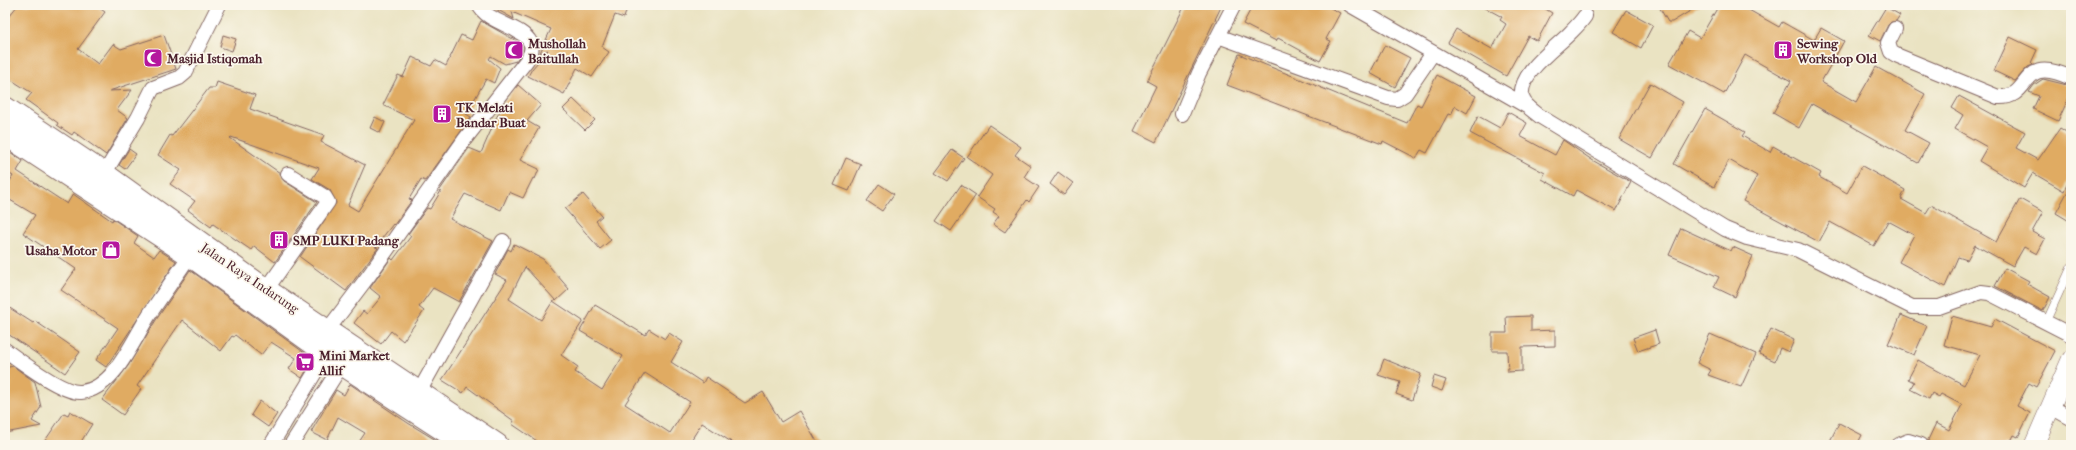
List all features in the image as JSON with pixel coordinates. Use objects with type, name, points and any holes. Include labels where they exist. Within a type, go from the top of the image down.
[{"type":"highway","name":"Jalan Raya Indarung","points":[[5,108],[104,174],[117,196],[190,255],[334,346],[419,392],[497,445]]},
{"type":"highway","name":"Jalan Raya Indarung","points":[[5,134],[117,196],[266,290],[334,346],[466,445]]},
{"type":"street","points":[[104,174],[138,118],[153,88],[179,78],[185,73],[219,5]]},
{"type":"street","points":[[291,445],[334,346],[370,274],[466,138],[527,60],[532,47],[530,42],[512,29],[485,14],[479,5]]},
{"type":"street","points":[[1182,114],[1234,5]]},
{"type":"street","points":[[1350,5],[1528,107],[1554,125],[1725,229],[1747,238],[1798,250],[1912,308],[1939,307],[1981,292],[2000,298],[2071,335]]},
{"type":"street","points":[[1528,107],[1522,98],[1522,90],[1531,72],[1543,56],[1570,33],[1585,16]]},
{"type":"street","points":[[1895,29],[1888,43],[1891,52],[1998,97],[2007,98],[2020,90],[2028,78],[2040,70],[2045,69],[2071,78]]},
{"type":"street","points":[[1218,36],[1388,98],[1397,99],[1404,94],[1433,53]]},
{"type":"street","points":[[266,290],[328,202],[325,197],[288,174]]},
{"type":"street","points":[[419,392],[503,241]]},
{"type":"street","points":[[5,350],[55,385],[70,391],[80,393],[99,385],[120,365],[149,315],[190,255]]},
{"type":"street","points":[[271,445],[334,346]]},
{"type":"street","points":[[2034,445],[2071,360]]},
{"type":"street","points":[[2051,407],[2071,418]]},
{"type":"street","points":[[1899,445],[1908,441],[1921,445]]},
{"type":"lane","points":[[2046,322],[2071,267]]},
{"type":"building","points":[[18,5],[95,5],[105,12],[78,49],[98,64],[113,44],[121,49],[164,35],[176,69],[109,91],[132,90],[117,110],[128,118],[106,155],[74,132],[72,135],[57,125],[58,123],[26,100],[32,93],[5,76],[5,21]]},
{"type":"building","points":[[489,5],[628,5],[624,18],[615,15],[602,47],[609,52],[592,77],[577,68],[564,94],[528,76],[548,50],[540,53],[551,29],[512,12],[514,19]]},
{"type":"building","points":[[1185,5],[1222,5],[1156,142],[1134,131],[1156,86],[1147,81]]},
{"type":"building","points":[[1253,5],[1325,5],[1340,13],[1326,39],[1331,41],[1320,61],[1278,38],[1276,41],[1243,24]]},
{"type":"building","points":[[1480,5],[1539,5],[1552,13],[1537,41],[1528,36],[1506,76],[1448,43],[1456,29],[1492,49],[1506,24],[1500,20],[1502,17]]},
{"type":"building","points":[[1658,5],[1700,5],[1672,22],[1668,22]]},
{"type":"building","points":[[1719,5],[1740,5],[1779,27],[1782,22],[1814,40],[1821,28],[1844,41],[1821,82],[1856,102],[1876,67],[1925,94],[1905,130],[1929,143],[1918,163],[1812,104],[1799,128],[1773,113],[1791,81],[1745,55],[1724,94],[1669,64],[1688,31],[1700,38]]},
{"type":"building","points":[[1886,7],[1900,15],[1896,21],[1891,22],[1888,25],[1880,41],[1869,35]]},
{"type":"building","points":[[1626,10],[1653,25],[1641,48],[1613,32]]},
{"type":"building","points":[[481,21],[520,43],[523,47],[522,52],[516,61],[505,64],[491,56],[489,59],[500,68],[494,83],[486,79],[466,114],[471,117],[425,181],[421,179],[409,199],[412,200],[394,225],[393,224],[375,247],[378,248],[346,291],[300,257],[336,203],[330,190],[312,179],[319,168],[231,137],[230,138],[280,173],[284,181],[317,202],[275,262],[254,246],[251,250],[213,224],[211,227],[188,210],[195,201],[170,184],[181,170],[158,155],[170,135],[172,136],[209,88],[215,88],[217,82],[255,95],[250,109],[324,135],[321,142],[365,165],[348,205],[358,211],[414,120],[383,105],[398,75],[403,77],[412,57],[431,66],[435,60],[446,66],[461,35],[472,40]]},
{"type":"building","points":[[223,35],[236,39],[232,51],[220,47]]},
{"type":"building","points":[[2010,37],[2037,50],[2031,63],[2033,65],[2028,67],[2015,81],[1994,71]]},
{"type":"building","points":[[1385,45],[1410,58],[1395,87],[1370,73]]},
{"type":"building","points":[[1239,54],[1407,123],[1417,104],[1421,106],[1437,75],[1476,96],[1467,113],[1455,106],[1451,115],[1448,114],[1427,153],[1421,150],[1416,158],[1383,141],[1382,144],[1227,85]]},
{"type":"building","points":[[2043,79],[2071,86],[2071,93],[2058,121],[2033,109],[2039,96],[2029,92],[2034,85]]},
{"type":"building","points":[[1650,83],[1683,102],[1652,158],[1619,139]]},
{"type":"building","points":[[518,85],[541,105],[527,121],[539,128],[520,160],[539,169],[535,179],[533,178],[523,198],[509,192],[501,210],[465,194],[450,219],[493,241],[459,302],[433,288],[419,307],[424,311],[403,341],[391,331],[381,344],[354,323],[363,311],[367,314],[381,297],[370,288],[391,258],[393,260],[411,236],[408,234],[427,208],[430,209],[441,191],[440,190],[469,148],[481,153],[492,128],[491,127],[505,102]]},
{"type":"building","points":[[1959,96],[2025,132],[2016,148],[2038,160],[2060,128],[2071,135],[2071,176],[2064,191],[2033,173],[2024,188],[1979,161],[1987,147],[1955,129],[1963,115],[1952,108]]},
{"type":"building","points":[[573,99],[595,120],[585,130],[563,109]]},
{"type":"building","points":[[1705,109],[1745,132],[1742,136],[1770,152],[1773,146],[1821,173],[1819,177],[1847,193],[1862,166],[1905,190],[1901,199],[1926,213],[1931,205],[1996,242],[2020,199],[2043,212],[2032,232],[2045,239],[2037,254],[2024,247],[2013,266],[1975,245],[1967,260],[1958,257],[1945,287],[1899,262],[1914,235],[1888,221],[1874,246],[1830,222],[1819,242],[1743,201],[1757,176],[1729,160],[1714,187],[1674,164]]},
{"type":"building","points":[[1508,112],[1527,123],[1520,136],[1555,155],[1563,140],[1592,160],[1631,182],[1616,211],[1576,190],[1573,196],[1542,179],[1545,173],[1470,133],[1478,116],[1500,128]]},
{"type":"building","points":[[375,117],[385,122],[380,133],[370,128]]},
{"type":"building","points":[[989,125],[1021,147],[1015,155],[1031,166],[1024,177],[1039,187],[1029,202],[1027,200],[1005,232],[993,224],[999,216],[993,212],[995,209],[977,197],[992,175],[967,157]]},
{"type":"building","points":[[129,149],[136,154],[125,169],[119,165]]},
{"type":"building","points":[[952,150],[964,158],[948,181],[935,173]]},
{"type":"building","points":[[10,152],[23,161],[17,171],[67,204],[73,194],[112,221],[113,219],[138,236],[134,243],[154,257],[159,250],[176,261],[106,367],[96,360],[118,328],[61,290],[76,269],[23,233],[35,215],[5,197],[5,189],[13,176],[5,171],[5,161]]},
{"type":"building","points":[[846,158],[861,164],[849,191],[834,185]]},
{"type":"building","points":[[1058,172],[1073,183],[1064,195],[1050,184]]},
{"type":"building","points":[[879,184],[894,194],[882,211],[867,201]]},
{"type":"building","points":[[961,185],[976,195],[951,231],[936,221]]},
{"type":"building","points":[[2071,185],[2071,222],[2056,213]]},
{"type":"building","points":[[583,194],[602,216],[596,221],[611,240],[600,249],[565,209]]},
{"type":"building","points":[[1681,228],[1731,251],[1733,247],[1753,256],[1735,297],[1714,287],[1719,277],[1669,255]]},
{"type":"building","points":[[514,244],[543,259],[569,289],[556,301],[525,267],[509,299],[541,320],[553,301],[583,321],[561,355],[578,367],[575,372],[602,390],[623,356],[580,331],[595,305],[645,335],[649,329],[665,339],[669,333],[683,342],[671,362],[703,383],[706,377],[745,403],[763,392],[781,422],[799,411],[819,445],[736,445],[702,423],[688,445],[534,445],[537,441],[512,424],[514,421],[467,387],[463,393],[442,380],[507,280],[495,274],[508,249],[511,251]],"holes":[[[645,373],[690,402],[670,433],[625,404]]]},
{"type":"building","points":[[2005,268],[2029,281],[2027,284],[2050,297],[2043,311],[1995,286]]},
{"type":"building","points":[[190,270],[313,359],[302,378],[289,369],[296,358],[271,342],[261,355],[235,335],[234,337],[232,336],[221,351],[182,320],[137,386],[141,389],[123,415],[102,400],[128,366],[156,320]]},
{"type":"building","points":[[5,305],[33,323],[35,321],[80,352],[65,373],[5,332]]},
{"type":"building","points":[[1901,315],[1927,326],[1914,355],[1888,344]]},
{"type":"building","points":[[1531,316],[1531,331],[1555,330],[1555,346],[1522,347],[1522,371],[1508,372],[1507,351],[1492,351],[1492,333],[1507,333],[1506,317]]},
{"type":"building","points":[[1952,316],[1991,327],[1995,319],[2055,351],[2036,387],[2029,383],[2017,406],[2030,413],[2018,437],[2014,435],[2009,445],[1929,445],[1928,440],[1936,423],[1949,430],[1962,405],[1941,394],[1939,397],[1932,393],[1929,399],[1910,389],[1914,382],[1908,379],[1918,360],[1964,385],[1980,355],[1944,345]]},
{"type":"building","points":[[1771,329],[1794,340],[1789,352],[1780,348],[1775,361],[1759,354]]},
{"type":"building","points":[[1655,330],[1659,344],[1638,351],[1633,338]]},
{"type":"building","points":[[1710,334],[1756,354],[1741,387],[1708,375],[1711,370],[1697,363]]},
{"type":"building","points":[[1384,359],[1421,374],[1412,400],[1396,394],[1400,382],[1378,375]]},
{"type":"building","points":[[13,366],[35,382],[41,407],[32,421],[41,426],[5,433],[5,368]]},
{"type":"building","points":[[1434,376],[1446,380],[1442,391],[1431,387]]},
{"type":"building","points":[[350,384],[444,445],[357,445],[365,433],[338,417],[327,440],[311,432],[336,390],[344,395]]},
{"type":"building","points":[[260,401],[277,414],[268,427],[251,415]]},
{"type":"building","points":[[70,411],[92,424],[79,445],[42,445],[64,413],[68,415]]},
{"type":"building","points":[[1839,423],[1862,435],[1857,445],[1828,445]]},
{"type":"place","name":"Mushollah Baitullah","points":[[514,50]]},
{"type":"place","name":"Sewing Workshop Old","points":[[1783,50]]},
{"type":"place","name":"Masjid Istiqomah","points":[[153,58]]},
{"type":"place","name":"TK Melati Bandar Buat","points":[[442,114]]},
{"type":"place","name":"SMP LUKI Padang","points":[[279,240]]},
{"type":"place","name":"Usaha Motor","points":[[111,250]]},
{"type":"place","name":"Mini Market Allif","points":[[305,362]]}]
